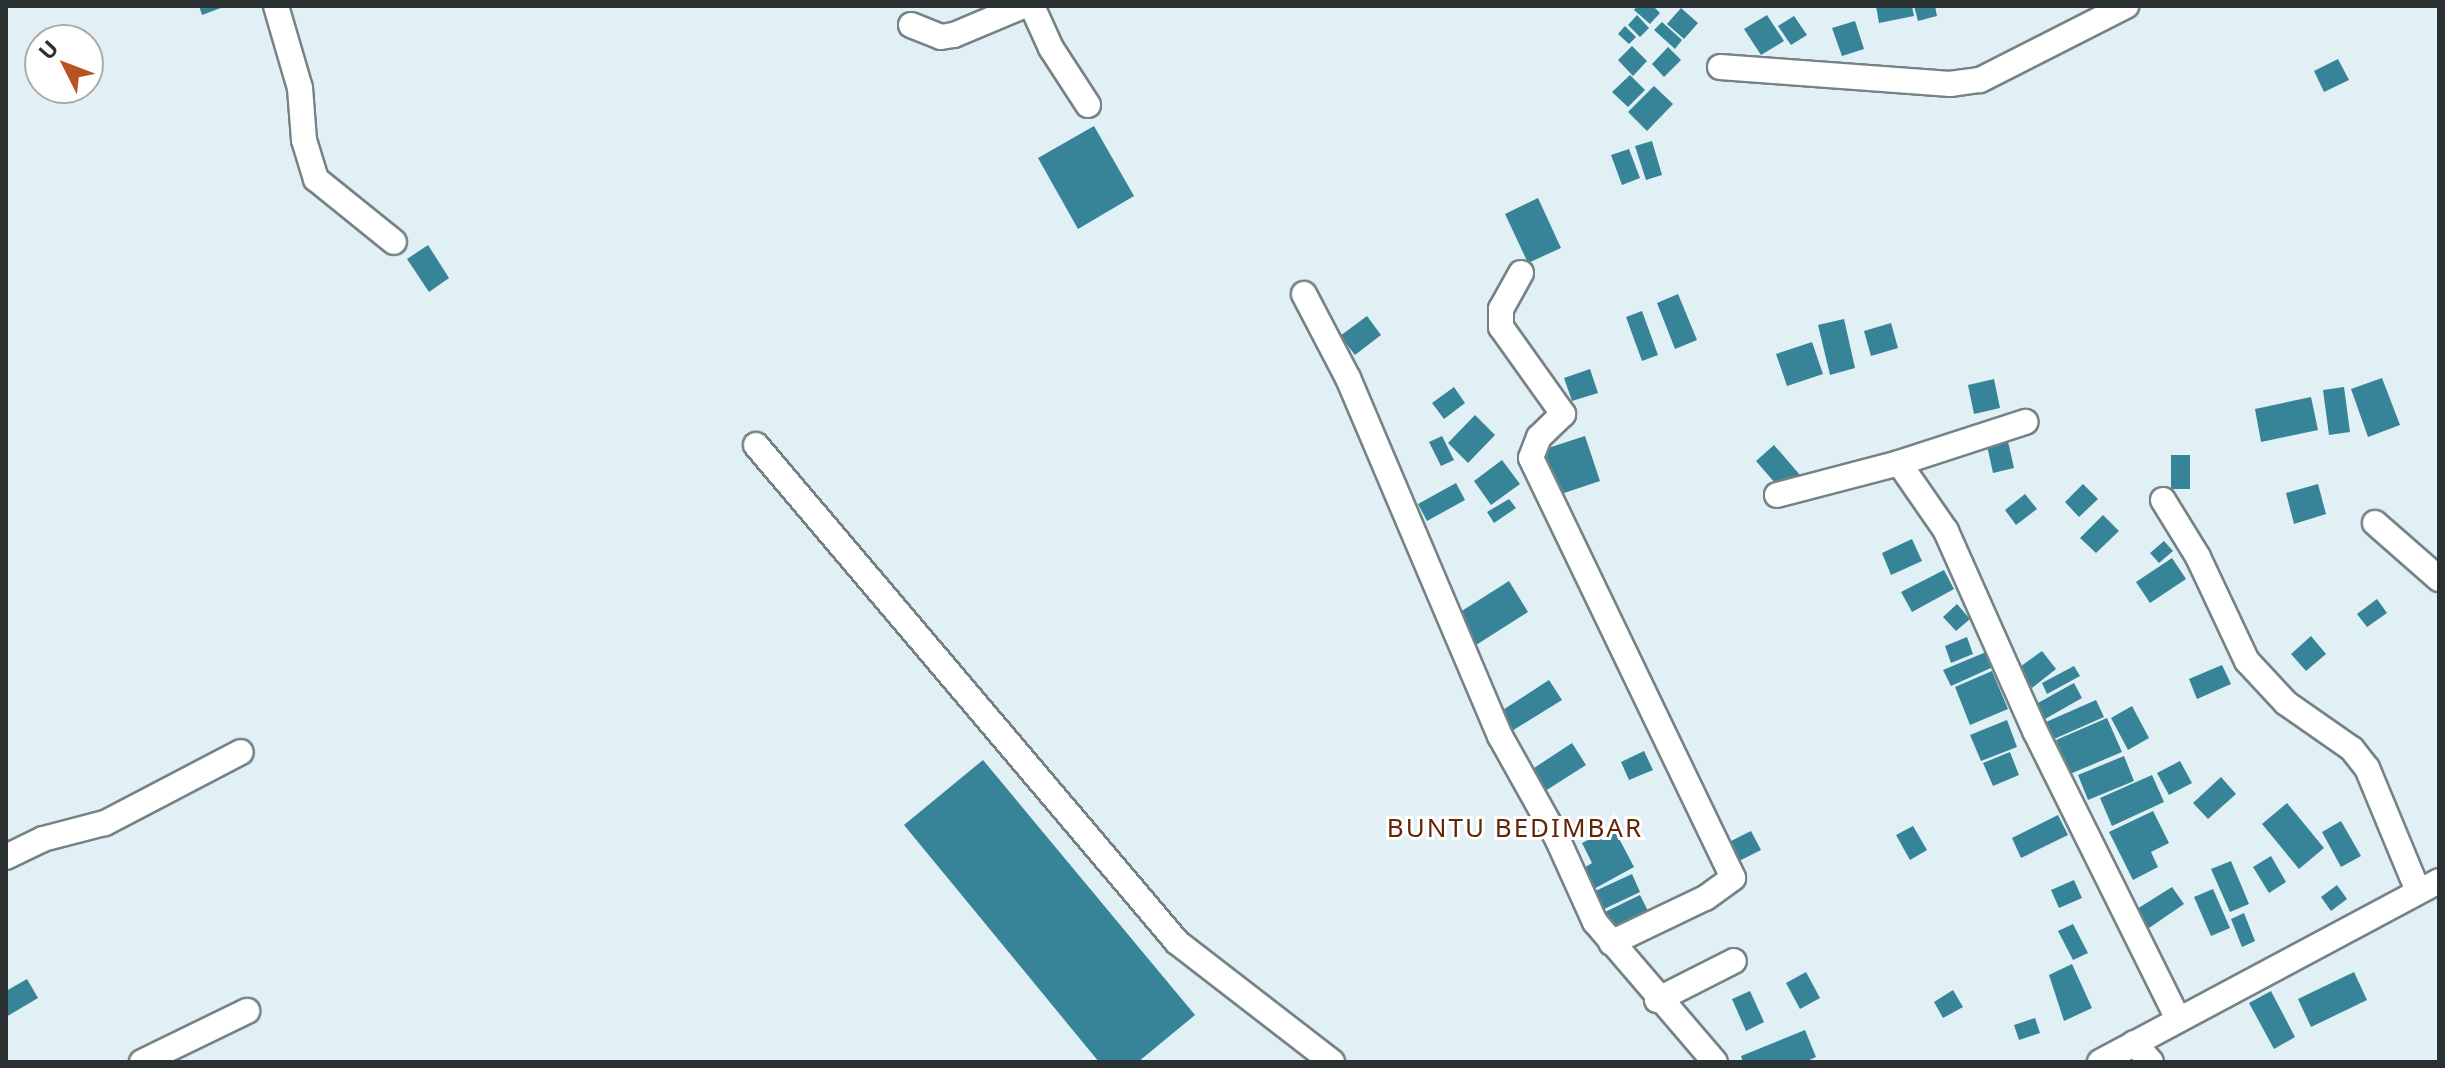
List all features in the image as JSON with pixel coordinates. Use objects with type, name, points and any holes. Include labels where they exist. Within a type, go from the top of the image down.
[{"type":"street","points":[[276,6],[300,88],[304,140],[316,179],[394,242]]},
{"type":"street","points":[[911,25],[926,34],[954,35],[1023,6]]},
{"type":"street","points":[[1032,6],[1051,48],[1088,105]]},
{"type":"street","points":[[1720,67],[1950,84],[1980,80],[2126,6]]},
{"type":"street","points":[[1521,273],[1501,309],[1501,327],[1563,414],[1539,437],[1531,458],[1733,878],[1705,898],[1611,943]]},
{"type":"street","points":[[1304,294],[1348,378],[1500,736],[1557,838],[1595,922],[1657,1000],[1715,1062]]},
{"type":"street","points":[[1777,495],[1899,463],[2025,422]]},
{"type":"street","points":[[756,445],[1177,942],[1332,1062]]},
{"type":"street","points":[[1899,463],[1946,531],[2035,731],[2178,1019]]},
{"type":"street","points":[[2100,1062],[2429,886],[2367,768],[2352,749],[2286,703],[2247,661],[2198,557],[2163,500]]},
{"type":"street","points":[[2375,523],[2439,579]]},
{"type":"street","points":[[6,857],[43,839],[105,823],[241,752]]},
{"type":"street","points":[[1657,1000],[1734,961]]},
{"type":"street","points":[[142,1062],[247,1011]]},
{"type":"street","points":[[2134,1043],[2151,1062]]},
{"type":"building","points":[[199,6],[226,6],[202,15]]},
{"type":"building","points":[[1637,6],[1653,6],[1660,13],[1650,24],[1634,10]]},
{"type":"building","points":[[1876,6],[1912,6],[1914,16],[1879,23]]},
{"type":"building","points":[[1914,6],[1935,6],[1937,16],[1918,21]]},
{"type":"building","points":[[1681,8],[1698,23],[1684,39],[1667,24]]},
{"type":"building","points":[[1637,15],[1649,28],[1640,37],[1628,25]]},
{"type":"building","points":[[1767,15],[1784,41],[1761,55],[1744,29]]},
{"type":"building","points":[[1794,16],[1807,35],[1791,45],[1778,26]]},
{"type":"building","points":[[1855,21],[1864,49],[1842,56],[1832,28]]},
{"type":"building","points":[[1662,22],[1682,40],[1675,49],[1654,30]]},
{"type":"building","points":[[1625,26],[1636,37],[1629,44],[1618,34]]},
{"type":"building","points":[[1632,46],[1647,61],[1633,76],[1618,60]]},
{"type":"building","points":[[1668,47],[1681,60],[1664,77],[1652,64]]},
{"type":"building","points":[[2338,59],[2349,80],[2324,92],[2314,71]]},
{"type":"building","points":[[1630,75],[1645,90],[1628,107],[1612,92]]},
{"type":"building","points":[[1654,86],[1673,104],[1647,131],[1628,112]]},
{"type":"building","points":[[1094,126],[1134,196],[1078,229],[1038,158]]},
{"type":"building","points":[[1652,141],[1662,175],[1646,180],[1635,146]]},
{"type":"building","points":[[1629,149],[1640,178],[1622,185],[1611,155]]},
{"type":"building","points":[[1538,198],[1561,248],[1528,263],[1505,214]]},
{"type":"building","points":[[428,245],[449,278],[429,292],[407,259]]},
{"type":"building","points":[[1678,294],[1697,340],[1675,349],[1657,303]]},
{"type":"building","points":[[1642,311],[1658,355],[1642,361],[1626,317]]},
{"type":"building","points":[[1367,316],[1381,335],[1355,355],[1340,336]]},
{"type":"building","points":[[1844,319],[1855,368],[1830,375],[1818,325]]},
{"type":"building","points":[[1891,323],[1898,348],[1871,356],[1864,331]]},
{"type":"building","points":[[1812,342],[1823,374],[1787,386],[1776,354]]},
{"type":"building","points":[[1590,369],[1598,393],[1572,401],[1564,378]]},
{"type":"building","points":[[2382,378],[2400,425],[2368,437],[2351,389]]},
{"type":"building","points":[[1994,379],[2000,408],[1974,414],[1968,385]]},
{"type":"building","points":[[1454,387],[1465,403],[1444,419],[1432,403]]},
{"type":"building","points":[[2344,387],[2350,432],[2329,435],[2323,390]]},
{"type":"building","points":[[2311,397],[2318,430],[2261,442],[2255,409]]},
{"type":"building","points":[[1475,415],[1495,435],[1468,463],[1448,443]]},
{"type":"building","points":[[1442,436],[1454,460],[1441,466],[1429,442]]},
{"type":"building","points":[[1585,436],[1600,481],[1558,495],[1542,450]]},
{"type":"building","points":[[2007,437],[2014,468],[1993,473],[1986,441]]},
{"type":"building","points":[[1774,445],[1800,475],[1782,491],[1756,461]]},
{"type":"building","points":[[2171,455],[2190,455],[2190,489],[2171,489]]},
{"type":"building","points":[[1502,460],[1520,484],[1491,505],[1474,481]]},
{"type":"building","points":[[1456,483],[1465,500],[1427,521],[1418,504]]},
{"type":"building","points":[[2083,484],[2098,499],[2079,517],[2065,502]]},
{"type":"building","points":[[2318,484],[2326,514],[2294,524],[2286,493]]},
{"type":"building","points":[[2025,494],[2037,509],[2016,525],[2005,510]]},
{"type":"building","points":[[1509,499],[1516,508],[1494,523],[1487,512]]},
{"type":"building","points":[[2103,515],[2119,531],[2096,553],[2080,538]]},
{"type":"building","points":[[1912,539],[1922,561],[1891,575],[1882,553]]},
{"type":"building","points":[[2164,541],[2173,551],[2159,563],[2150,553]]},
{"type":"building","points":[[2172,558],[2186,579],[2150,603],[2136,582]]},
{"type":"building","points":[[1944,570],[1954,589],[1912,612],[1901,592]]},
{"type":"building","points":[[1509,581],[1528,612],[1476,645],[1457,614]]},
{"type":"building","points":[[2377,599],[2387,613],[2367,627],[2357,614]]},
{"type":"building","points":[[1957,604],[1970,619],[1956,631],[1943,617]]},
{"type":"building","points":[[2311,636],[2326,654],[2306,671],[2291,654]]},
{"type":"building","points":[[1967,637],[1973,654],[1951,663],[1945,646]]},
{"type":"building","points":[[2042,651],[2056,669],[2032,688],[2017,669]]},
{"type":"building","points":[[1986,652],[1993,667],[1951,686],[1943,670]]},
{"type":"building","points":[[2222,665],[2231,684],[2197,699],[2189,679]]},
{"type":"building","points":[[2074,666],[2080,676],[2047,694],[2042,683]]},
{"type":"building","points":[[1992,671],[2008,709],[1970,725],[1955,687]]},
{"type":"building","points":[[1549,680],[1562,700],[1507,734],[1495,715]]},
{"type":"building","points":[[2074,683],[2082,698],[2045,719],[2036,704]]},
{"type":"building","points":[[2096,700],[2104,717],[2054,739],[2046,722]]},
{"type":"building","points":[[2132,706],[2149,738],[2128,750],[2111,718]]},
{"type":"building","points":[[2107,718],[2122,752],[2070,774],[2056,740]]},
{"type":"building","points":[[2007,720],[2017,747],[1981,761],[1970,735]]},
{"type":"building","points":[[1572,743],[1586,765],[1542,793],[1528,772]]},
{"type":"building","points":[[1644,751],[1653,770],[1629,780],[1621,762]]},
{"type":"building","points":[[2010,752],[2019,775],[1993,786],[1983,763]]},
{"type":"building","points":[[2124,756],[2134,781],[2088,800],[2078,775]]},
{"type":"building","points":[[983,760],[1195,1015],[1138,1062],[1099,1062],[904,825]]},
{"type":"building","points":[[2180,761],[2192,783],[2169,795],[2157,773]]},
{"type":"building","points":[[2152,775],[2164,802],[2112,826],[2100,798]]},
{"type":"building","points":[[2221,777],[2236,794],[2208,819],[2193,803]]},
{"type":"building","points":[[2287,803],[2324,848],[2299,869],[2262,824]]},
{"type":"building","points":[[2153,811],[2169,843],[2151,852],[2158,867],[2133,880],[2109,832]]},
{"type":"building","points":[[2058,815],[2068,835],[2021,858],[2012,838]]},
{"type":"building","points":[[2341,821],[2361,856],[2341,867],[2322,832]]},
{"type":"building","points":[[1913,826],[1927,850],[1910,860],[1896,835]]},
{"type":"building","points":[[1613,827],[1634,867],[1592,890],[1582,869],[1592,863],[1582,843]]},
{"type":"building","points":[[1751,831],[1761,850],[1739,861],[1729,842]]},
{"type":"building","points":[[2271,856],[2286,882],[2269,893],[2253,867]]},
{"type":"building","points":[[2231,861],[2249,904],[2230,912],[2211,869]]},
{"type":"building","points":[[1632,874],[1640,892],[1602,910],[1593,892]]},
{"type":"building","points":[[2074,880],[2082,898],[2059,908],[2051,890]]},
{"type":"building","points":[[2337,885],[2347,899],[2331,911],[2321,897]]},
{"type":"building","points":[[2172,887],[2184,904],[2149,928],[2137,909]]},
{"type":"building","points":[[2213,889],[2230,928],[2211,936],[2194,897]]},
{"type":"building","points":[[1640,895],[1649,913],[1613,930],[1605,912]]},
{"type":"building","points":[[2244,913],[2255,941],[2242,947],[2231,919]]},
{"type":"building","points":[[2073,924],[2088,953],[2073,960],[2058,931]]},
{"type":"building","points":[[2072,964],[2092,1008],[2064,1021],[2049,975]]},
{"type":"building","points":[[1806,972],[1820,998],[1800,1009],[1786,983]]},
{"type":"building","points":[[2354,972],[2367,1000],[2311,1027],[2298,999]]},
{"type":"building","points":[[27,979],[38,998],[6,1017],[6,991]]},
{"type":"building","points":[[1953,990],[1963,1007],[1943,1018],[1934,1002]]},
{"type":"building","points":[[1750,991],[1764,1022],[1746,1031],[1732,999]]},
{"type":"building","points":[[2271,991],[2295,1037],[2274,1049],[2249,1003]]},
{"type":"building","points":[[2035,1018],[2040,1033],[2019,1040],[2014,1025]]},
{"type":"building","points":[[1805,1030],[1816,1057],[1805,1062],[1743,1062],[1741,1056]]},
{"type":"district","name":"BUNTU BEDIMBAR","points":[[1515,828]]}]
